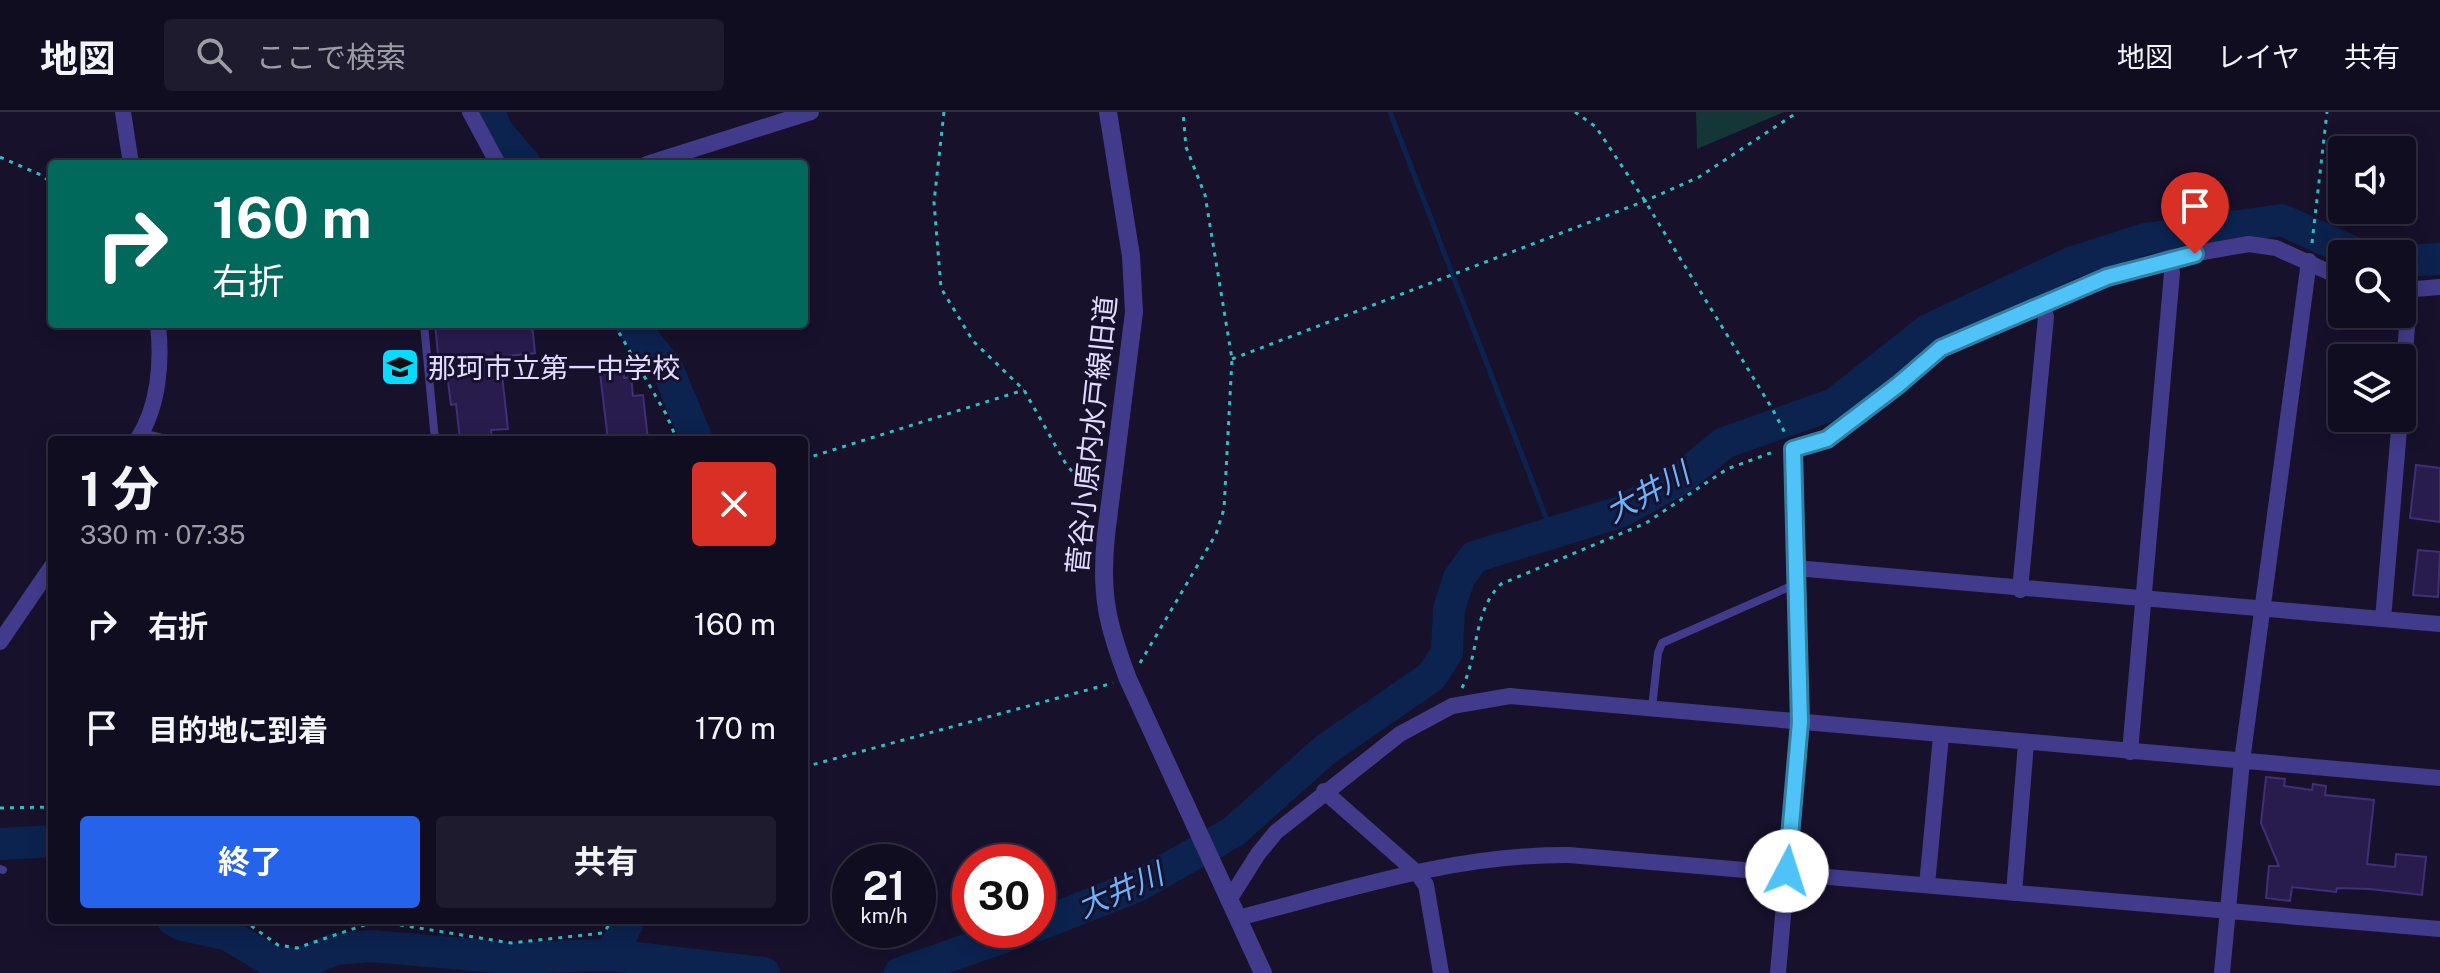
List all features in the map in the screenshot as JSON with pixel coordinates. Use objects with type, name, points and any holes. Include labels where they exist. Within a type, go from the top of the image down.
[{"type":"street","points":[[123,112],[130,160]]},
{"type":"street","points":[[470,112],[496,160]]},
{"type":"street","points":[[660,160],[811,112]]},
{"type":"street","name":"菅谷小原内水戸線旧道","points":[[1108,112],[1131,256],[1134,312],[1102,572],[1104,604],[1112,638],[1128,679],[1263,973]]},
{"type":"street","points":[[1778,973],[1800,722],[1789,442],[1827,439],[1941,348],[2107,277],[2169,258],[2249,244],[2310,256],[2328,268]]},
{"type":"street","points":[[2222,973],[2242,761],[2310,256]]},
{"type":"street","points":[[2130,752],[2172,273],[2169,258]]},
{"type":"street","points":[[2416,289],[2440,287]]},
{"type":"street","points":[[2020,590],[2046,317],[2042,304]]},
{"type":"street","points":[[139,436],[153,403],[160,366],[158,328]]},
{"type":"street","points":[[2383,619],[2399,432]]},
{"type":"street","points":[[0,642],[48,572]]},
{"type":"street","points":[[1796,576],[2261,607],[2440,624]]},
{"type":"street","points":[[1229,900],[1276,832],[1324,791],[1400,734],[1452,706],[1510,696],[2440,778]]},
{"type":"street","points":[[1927,885],[1941,736]]},
{"type":"street","points":[[2014,893],[2026,743]]},
{"type":"street","points":[[1324,791],[1416,872],[1426,885],[1441,973]]},
{"type":"street","points":[[1238,918],[1467,860],[1518,854],[1787,871],[2440,929]]},
{"type":"lane","points":[[424,328],[435,436]]},
{"type":"lane","points":[[1652,708],[1658,653],[1662,643],[1796,576]]},
{"type":"path","points":[[944,112],[934,202],[941,288],[973,341],[1024,390],[1067,466],[1094,493],[1112,493]]},
{"type":"path","points":[[808,766],[1128,679],[1216,534],[1224,509],[1232,359],[1205,195],[1186,147],[1183,112]]},
{"type":"path","points":[[1452,706],[1466,680],[1489,596],[1501,584],[1646,523],[1727,469],[1789,442],[1776,415],[1645,201],[1596,127],[1575,112]]},
{"type":"path","points":[[1232,359],[1645,201],[1699,177],[1798,112]]},
{"type":"path","points":[[2310,256],[2327,112]]},
{"type":"path","points":[[0,157],[48,180]]},
{"type":"path","points":[[616,328],[675,436]]},
{"type":"path","points":[[808,458],[1024,390]]},
{"type":"path","points":[[0,808],[48,807]]},
{"type":"path","points":[[249,924],[278,945],[297,948],[367,924]]},
{"type":"path","points":[[394,924],[511,943],[603,933],[610,924]]},
{"type":"green space","points":[[1696,112],[1784,112],[1697,149]]},
{"type":"building","points":[[435,328],[532,328],[535,353],[500,357],[508,429],[491,430],[492,436],[460,436],[456,404],[451,405],[447,374],[440,374]]},
{"type":"building","points":[[624,371],[624,378],[631,377],[633,396],[643,395],[648,436],[608,436],[600,373]]},
{"type":"building","points":[[2416,465],[2440,468],[2440,522],[2410,518]]},
{"type":"building","points":[[2418,550],[2440,552],[2438,597],[2413,595]]},
{"type":"building","points":[[2266,777],[2285,779],[2284,786],[2312,790],[2313,784],[2326,786],[2325,795],[2374,800],[2367,864],[2395,867],[2396,854],[2426,857],[2422,895],[2370,889],[2337,888],[2336,892],[2292,887],[2290,901],[2266,898],[2269,866],[2279,866],[2261,823]]},
{"type":"waterway","points":[[490,112],[496,130],[522,160]]},
{"type":"waterway","points":[[1390,112],[1552,533]]},
{"type":"waterway","name":"大井川","points":[[1056,918],[1137,886],[1233,832],[1325,750],[1432,676],[1447,652],[1449,609],[1459,578],[1474,557],[1620,512],[1680,479],[1724,443],[1834,404],[1928,330],[2073,262],[2145,239],[2282,220],[2328,241]]},
{"type":"waterway","name":"大井川","points":[[2416,260],[2440,259]]},
{"type":"waterway","points":[[634,328],[667,368],[695,436]]},
{"type":"waterway","name":"大井川","points":[[0,844],[48,841]]},
{"type":"waterway","name":"大井川","points":[[181,924],[228,935],[277,964],[300,964],[335,949],[371,946],[508,958],[611,955],[764,973]]},
{"type":"waterway","points":[[611,955],[627,924]]},
{"type":"waterway","name":"大井川","points":[[900,973],[972,948]]},
{"type":"place","name":"那珂市立第一中学校","points":[[400,367]]},
{"type":"route","points":[[1787,871],[1800,722],[1793,449],[1827,439],[1941,348],[2107,277],[2169,258],[2195,254]]}]
